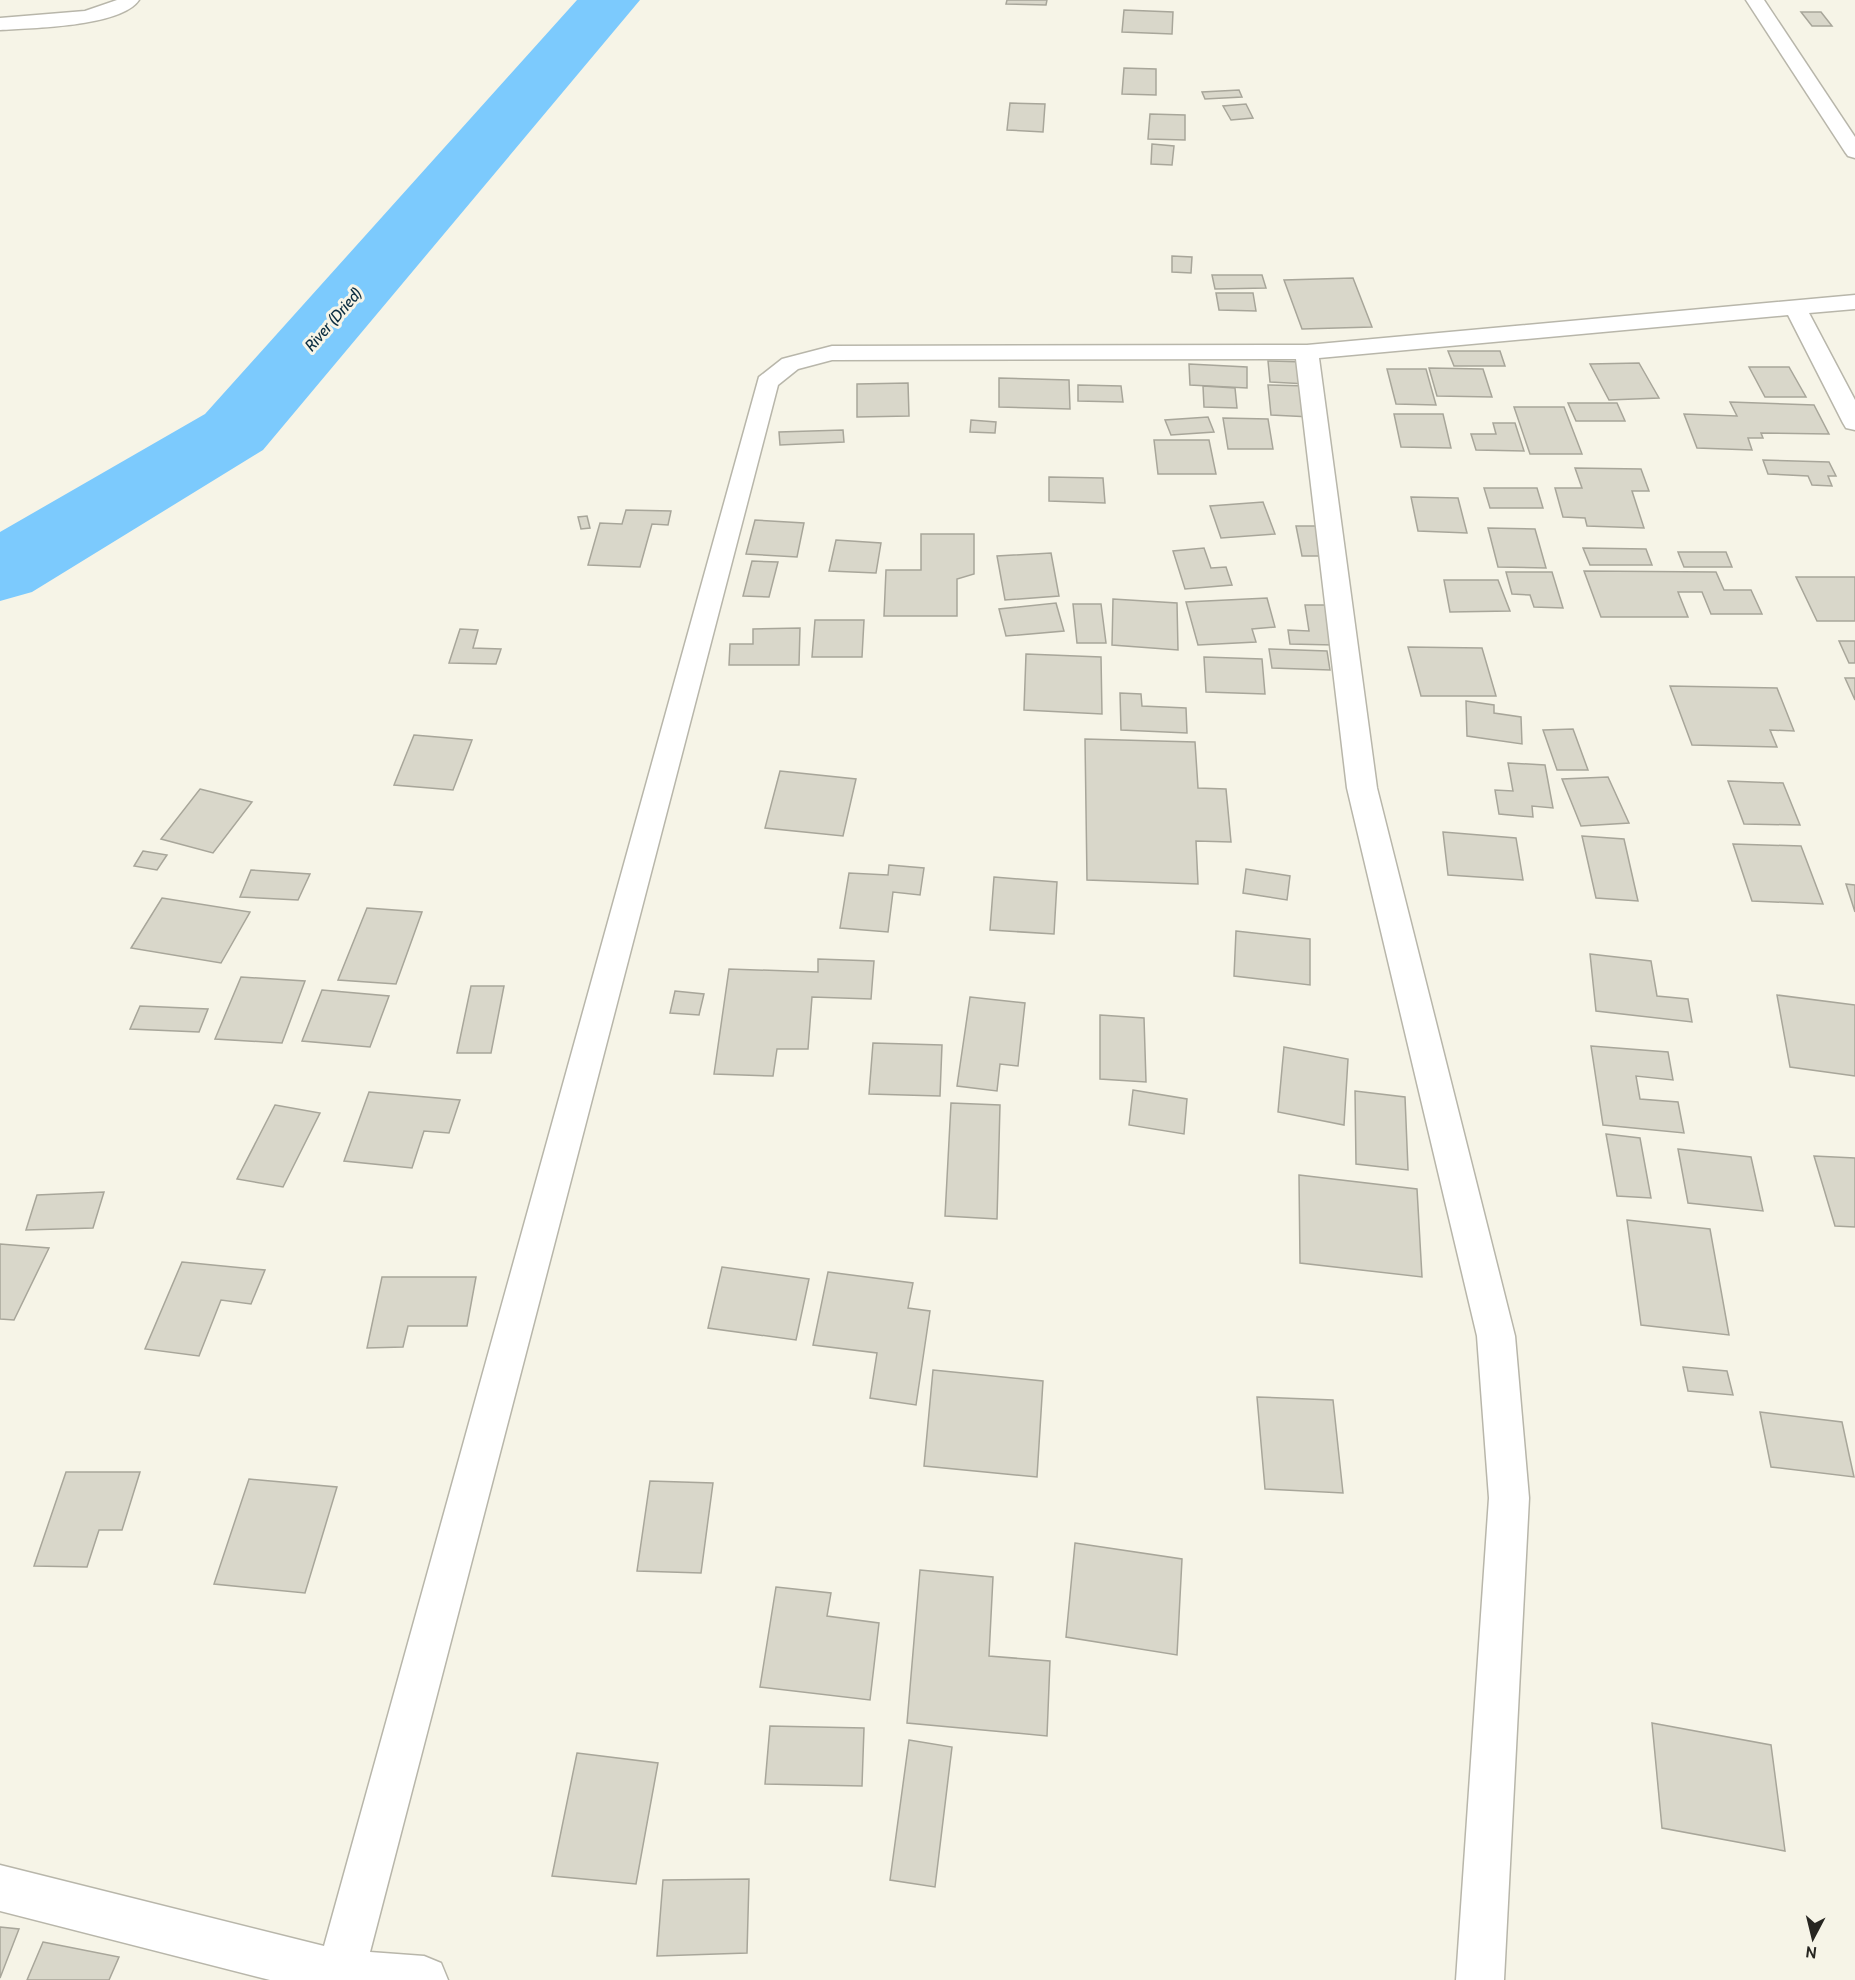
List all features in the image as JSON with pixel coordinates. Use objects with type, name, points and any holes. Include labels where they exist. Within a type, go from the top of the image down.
[{"type":"street","points":[[0,24],[67,20],[119,7],[130,0]]},
{"type":"street","points":[[1755,0],[1855,152]]},
{"type":"street","points":[[340,1974],[767,382],[790,364],[832,353],[1307,352],[1855,302]]},
{"type":"street","points":[[1797,309],[1855,423]]},
{"type":"street","points":[[1307,352],[1362,788],[1496,1336],[1509,1498],[1480,1980]]},
{"type":"street","points":[[0,1887],[340,1974],[424,1980]]},
{"type":"building","points":[[1007,0],[1047,0],[1046,5],[1006,4]]},
{"type":"building","points":[[1124,10],[1173,12],[1172,34],[1122,32]]},
{"type":"building","points":[[1801,12],[1821,12],[1832,26],[1812,26]]},
{"type":"building","points":[[1124,68],[1156,69],[1156,95],[1122,94]]},
{"type":"building","points":[[1239,90],[1242,97],[1205,99],[1202,92]]},
{"type":"building","points":[[1010,103],[1045,104],[1043,132],[1007,130]]},
{"type":"building","points":[[1246,104],[1253,118],[1231,120],[1223,106]]},
{"type":"building","points":[[1150,114],[1185,115],[1185,140],[1148,139]]},
{"type":"building","points":[[1152,144],[1174,146],[1172,165],[1151,164]]},
{"type":"building","points":[[1172,256],[1192,257],[1191,273],[1172,272]]},
{"type":"building","points":[[1212,275],[1262,275],[1266,288],[1215,289]]},
{"type":"building","points":[[1353,278],[1372,327],[1302,329],[1284,280]]},
{"type":"building","points":[[1216,293],[1253,293],[1256,311],[1219,310]]},
{"type":"building","points":[[1448,351],[1500,351],[1505,366],[1454,366]]},
{"type":"building","points":[[1268,361],[1305,362],[1307,384],[1270,382]]},
{"type":"building","points":[[1639,363],[1659,398],[1609,400],[1590,364]]},
{"type":"building","points":[[1189,364],[1247,367],[1247,388],[1190,385]]},
{"type":"building","points":[[1749,367],[1789,367],[1806,397],[1765,397]]},
{"type":"building","points":[[1429,368],[1483,369],[1492,397],[1437,396]]},
{"type":"building","points":[[1387,369],[1426,369],[1436,405],[1396,404]]},
{"type":"building","points":[[999,378],[1069,380],[1070,409],[999,407]]},
{"type":"building","points":[[908,383],[909,416],[857,417],[857,384]]},
{"type":"building","points":[[1078,385],[1121,386],[1123,402],[1078,401]]},
{"type":"building","points":[[1268,385],[1307,386],[1311,417],[1271,415]]},
{"type":"building","points":[[1203,386],[1235,388],[1237,408],[1204,407]]},
{"type":"building","points":[[1730,402],[1814,405],[1829,434],[1761,433],[1763,438],[1748,438],[1752,450],[1697,448],[1684,414],[1737,416]]},
{"type":"building","points":[[1568,403],[1617,403],[1625,421],[1576,421]]},
{"type":"building","points":[[1514,407],[1564,407],[1582,454],[1530,454]]},
{"type":"building","points":[[1394,414],[1443,414],[1451,448],[1401,447]]},
{"type":"building","points":[[1208,417],[1214,432],[1171,435],[1165,420]]},
{"type":"building","points":[[1223,418],[1268,419],[1273,449],[1228,449]]},
{"type":"building","points":[[971,420],[996,422],[995,433],[970,432]]},
{"type":"building","points":[[1493,423],[1515,423],[1524,451],[1476,450],[1471,434],[1496,434]]},
{"type":"building","points":[[843,430],[844,442],[780,445],[779,432]]},
{"type":"building","points":[[1154,440],[1209,440],[1216,474],[1158,474]]},
{"type":"building","points":[[1763,460],[1829,462],[1836,476],[1828,476],[1832,486],[1812,485],[1808,476],[1768,474]]},
{"type":"building","points":[[1575,468],[1641,469],[1649,491],[1632,491],[1644,528],[1587,526],[1585,518],[1563,517],[1555,488],[1582,488]]},
{"type":"building","points":[[1049,477],[1103,478],[1105,503],[1049,501]]},
{"type":"building","points":[[1484,488],[1537,488],[1543,508],[1490,508]]},
{"type":"building","points":[[1411,497],[1458,498],[1467,533],[1418,531]]},
{"type":"building","points":[[1263,502],[1275,534],[1221,538],[1210,506]]},
{"type":"building","points":[[626,510],[671,511],[668,525],[652,524],[640,567],[588,565],[600,523],[622,524]]},
{"type":"building","points":[[587,516],[590,528],[581,529],[578,517]]},
{"type":"building","points":[[755,520],[804,523],[797,557],[746,554]]},
{"type":"building","points":[[1296,526],[1319,526],[1325,556],[1302,556]]},
{"type":"building","points":[[1488,528],[1535,529],[1546,568],[1498,567]]},
{"type":"building","points":[[921,534],[974,534],[974,574],[957,579],[957,616],[884,616],[886,570],[921,570]]},
{"type":"building","points":[[836,540],[881,543],[876,573],[829,571]]},
{"type":"building","points":[[1204,548],[1211,568],[1226,567],[1232,585],[1185,589],[1173,551]]},
{"type":"building","points":[[1583,548],[1646,549],[1652,565],[1590,565]]},
{"type":"building","points":[[1678,552],[1726,552],[1732,567],[1684,567]]},
{"type":"building","points":[[1051,553],[1059,596],[1005,600],[997,556]]},
{"type":"building","points":[[752,561],[778,562],[769,597],[743,596]]},
{"type":"building","points":[[1584,571],[1716,572],[1724,590],[1751,590],[1762,614],[1711,614],[1702,592],[1678,592],[1688,617],[1601,617]]},
{"type":"building","points":[[1506,572],[1552,572],[1563,608],[1534,607],[1530,595],[1512,594]]},
{"type":"building","points":[[1796,577],[1855,577],[1855,621],[1817,621]]},
{"type":"building","points":[[1444,580],[1498,580],[1510,611],[1450,612]]},
{"type":"building","points":[[1267,598],[1275,627],[1252,629],[1256,642],[1198,645],[1186,602]]},
{"type":"building","points":[[1113,599],[1177,603],[1178,650],[1112,645]]},
{"type":"building","points":[[1056,603],[1064,631],[1006,636],[999,609]]},
{"type":"building","points":[[1073,604],[1101,604],[1106,643],[1077,643]]},
{"type":"building","points":[[1305,605],[1327,605],[1334,645],[1290,644],[1288,630],[1309,631]]},
{"type":"building","points":[[815,620],[864,620],[862,657],[812,657]]},
{"type":"building","points":[[800,628],[799,665],[729,665],[730,644],[753,644],[753,629]]},
{"type":"building","points":[[460,629],[478,630],[473,648],[501,649],[496,664],[449,663]]},
{"type":"building","points":[[1839,641],[1855,641],[1855,663],[1849,663]]},
{"type":"building","points":[[1408,647],[1482,648],[1496,696],[1421,696]]},
{"type":"building","points":[[1269,649],[1327,651],[1330,670],[1272,668]]},
{"type":"building","points":[[1026,654],[1101,657],[1102,714],[1024,710]]},
{"type":"building","points":[[1204,657],[1262,659],[1265,694],[1206,692]]},
{"type":"building","points":[[1845,678],[1855,678],[1855,700]]},
{"type":"building","points":[[1670,686],[1777,688],[1794,731],[1770,730],[1777,747],[1692,745]]},
{"type":"building","points":[[1120,693],[1141,694],[1142,706],[1186,708],[1187,733],[1121,730]]},
{"type":"building","points":[[1466,701],[1494,705],[1494,713],[1521,717],[1522,744],[1467,736]]},
{"type":"building","points":[[1573,729],[1588,770],[1557,770],[1543,730]]},
{"type":"building","points":[[414,735],[472,740],[453,790],[394,785]]},
{"type":"building","points":[[1085,739],[1195,742],[1198,788],[1226,789],[1231,842],[1196,841],[1198,884],[1087,880]]},
{"type":"building","points":[[1508,763],[1545,765],[1553,808],[1532,806],[1533,817],[1499,814],[1495,790],[1513,791]]},
{"type":"building","points":[[780,771],[856,779],[843,836],[765,828]]},
{"type":"building","points":[[1608,777],[1629,823],[1581,826],[1562,779]]},
{"type":"building","points":[[1728,781],[1783,783],[1800,825],[1744,824]]},
{"type":"building","points":[[200,789],[252,802],[213,853],[161,839]]},
{"type":"building","points":[[1443,832],[1516,838],[1523,880],[1448,875]]},
{"type":"building","points":[[1582,836],[1624,839],[1638,901],[1596,898]]},
{"type":"building","points":[[1733,844],[1801,846],[1823,904],[1752,901]]},
{"type":"building","points":[[143,851],[167,855],[157,870],[134,866]]},
{"type":"building","points":[[889,865],[924,868],[920,895],[893,892],[888,932],[840,928],[849,873],[888,875]]},
{"type":"building","points":[[1246,869],[1290,876],[1287,900],[1243,893]]},
{"type":"building","points":[[251,870],[310,874],[298,900],[240,897]]},
{"type":"building","points":[[994,877],[1057,882],[1054,934],[990,930]]},
{"type":"building","points":[[1846,884],[1855,885],[1855,912]]},
{"type":"building","points":[[162,898],[250,912],[221,963],[131,948]]},
{"type":"building","points":[[367,908],[422,912],[396,984],[338,980]]},
{"type":"building","points":[[1236,931],[1310,939],[1310,985],[1234,976]]},
{"type":"building","points":[[1590,954],[1651,961],[1657,996],[1688,999],[1692,1022],[1596,1011]]},
{"type":"building","points":[[818,959],[874,961],[871,999],[812,997],[808,1049],[777,1049],[773,1076],[714,1074],[729,969],[818,972]]},
{"type":"building","points":[[241,977],[305,981],[282,1043],[215,1039]]},
{"type":"building","points":[[471,986],[504,986],[491,1053],[457,1053]]},
{"type":"building","points":[[322,990],[389,996],[370,1047],[302,1041]]},
{"type":"building","points":[[675,991],[704,994],[699,1015],[670,1013]]},
{"type":"building","points":[[1777,995],[1855,1005],[1855,1076],[1790,1067]]},
{"type":"building","points":[[970,997],[1025,1003],[1018,1066],[1000,1064],[997,1091],[957,1086]]},
{"type":"building","points":[[140,1006],[208,1009],[199,1032],[130,1029]]},
{"type":"building","points":[[1100,1015],[1144,1018],[1146,1082],[1100,1079]]},
{"type":"building","points":[[873,1043],[942,1045],[940,1096],[869,1094]]},
{"type":"building","points":[[1591,1046],[1668,1052],[1673,1080],[1636,1076],[1640,1099],[1678,1102],[1684,1133],[1603,1125]]},
{"type":"building","points":[[1284,1047],[1348,1059],[1344,1125],[1278,1112]]},
{"type":"building","points":[[1133,1090],[1187,1099],[1184,1134],[1129,1125]]},
{"type":"building","points":[[1355,1091],[1405,1097],[1408,1170],[1356,1164]]},
{"type":"building","points":[[369,1092],[460,1100],[449,1133],[424,1131],[412,1168],[344,1161]]},
{"type":"building","points":[[951,1103],[1000,1105],[997,1219],[945,1216]]},
{"type":"building","points":[[275,1105],[320,1113],[283,1187],[237,1179]]},
{"type":"building","points":[[1606,1134],[1640,1138],[1651,1198],[1617,1196]]},
{"type":"building","points":[[1678,1149],[1751,1157],[1763,1211],[1688,1203]]},
{"type":"building","points":[[1814,1156],[1855,1158],[1855,1227],[1835,1226]]},
{"type":"building","points":[[1299,1175],[1417,1189],[1422,1277],[1300,1263]]},
{"type":"building","points":[[104,1192],[93,1228],[26,1230],[37,1195]]},
{"type":"building","points":[[1627,1220],[1710,1229],[1729,1335],[1641,1325]]},
{"type":"building","points":[[0,1244],[49,1248],[14,1320],[0,1319]]},
{"type":"building","points":[[182,1262],[265,1270],[251,1304],[221,1300],[199,1356],[145,1349]]},
{"type":"building","points":[[722,1267],[809,1279],[796,1340],[708,1328]]},
{"type":"building","points":[[828,1272],[913,1283],[908,1308],[930,1311],[916,1405],[870,1398],[877,1353],[813,1345]]},
{"type":"building","points":[[382,1277],[476,1277],[467,1326],[408,1326],[403,1347],[367,1348]]},
{"type":"building","points":[[1683,1367],[1727,1371],[1733,1395],[1688,1391]]},
{"type":"building","points":[[933,1370],[1043,1381],[1037,1477],[924,1466]]},
{"type":"building","points":[[1257,1397],[1333,1400],[1343,1493],[1265,1489]]},
{"type":"building","points":[[1760,1412],[1842,1422],[1854,1477],[1771,1467]]},
{"type":"building","points":[[66,1472],[140,1472],[122,1530],[99,1530],[87,1567],[34,1566]]},
{"type":"building","points":[[249,1479],[337,1487],[305,1593],[214,1584]]},
{"type":"building","points":[[650,1481],[713,1483],[701,1573],[637,1571]]},
{"type":"building","points":[[1075,1543],[1182,1559],[1177,1655],[1066,1637]]},
{"type":"building","points":[[920,1570],[993,1577],[989,1656],[1050,1661],[1047,1736],[907,1723]]},
{"type":"building","points":[[776,1587],[831,1593],[827,1616],[879,1623],[870,1700],[760,1687]]},
{"type":"building","points":[[1652,1723],[1771,1745],[1785,1851],[1662,1828]]},
{"type":"building","points":[[770,1726],[864,1728],[862,1786],[765,1784]]},
{"type":"building","points":[[909,1740],[952,1747],[935,1887],[890,1880]]},
{"type":"building","points":[[577,1753],[658,1763],[636,1884],[552,1876]]},
{"type":"building","points":[[749,1879],[747,1953],[657,1956],[663,1880]]},
{"type":"building","points":[[0,1927],[19,1929],[0,1978]]},
{"type":"building","points":[[43,1942],[119,1957],[109,1980],[27,1980]]},
{"type":"waterway","name":"River (Dried)","points":[[0,571],[234,432],[610,0]]}]
